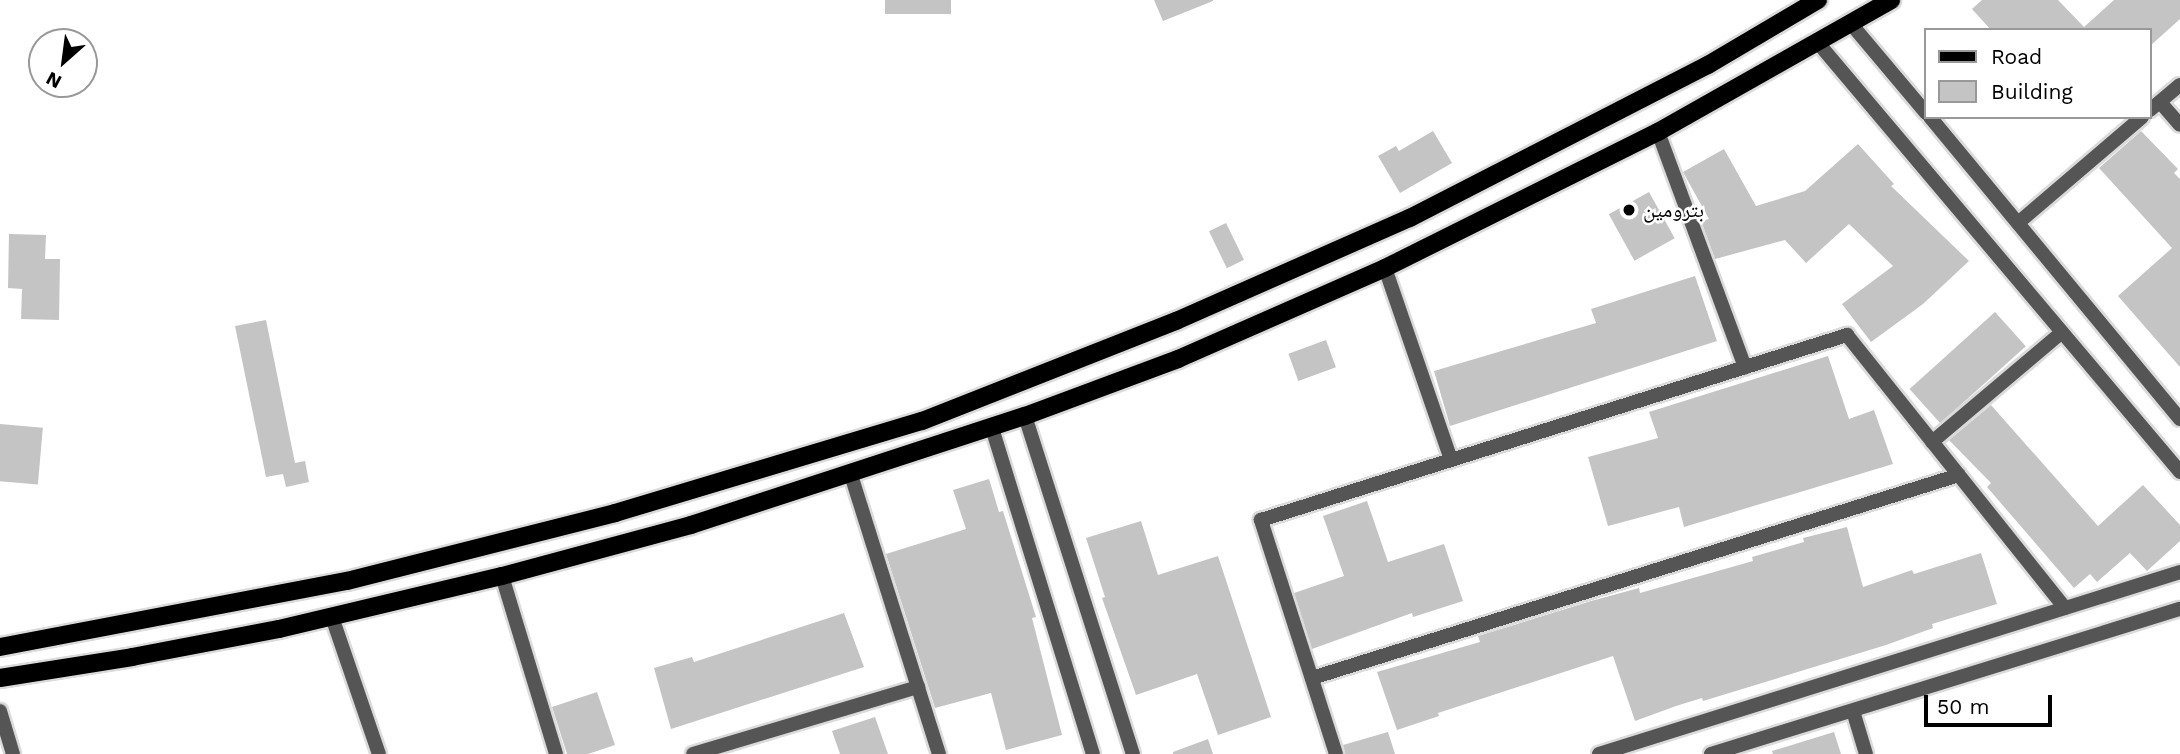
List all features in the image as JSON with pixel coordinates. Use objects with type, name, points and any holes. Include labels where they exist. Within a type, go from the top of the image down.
[{"type":"main road","points":[[0,647],[347,581],[615,513],[922,421],[1176,321],[1410,218],[1708,65],[1818,0]]},
{"type":"main road","points":[[0,678],[132,657],[332,617],[502,576],[691,526],[992,428],[1178,359],[1385,268],[1658,132],[1853,25],[1892,0]]},
{"type":"street","points":[[1853,25],[1924,110]]},
{"type":"street","points":[[1819,44],[2180,472]]},
{"type":"street","points":[[2180,85],[2155,106],[2180,125]]},
{"type":"street","points":[[1931,119],[2180,419]]},
{"type":"street","points":[[2018,223],[2140,119]]},
{"type":"street","points":[[1658,132],[1745,367]]},
{"type":"street","points":[[1385,268],[1451,460]]},
{"type":"street","points":[[1933,442],[2062,332]]},
{"type":"street","points":[[1336,754],[1261,520],[1847,335],[2065,608]]},
{"type":"street","points":[[1025,416],[1133,754]]},
{"type":"street","points":[[992,428],[1093,754]]},
{"type":"street","points":[[851,475],[939,754]]},
{"type":"street","points":[[1312,678],[1959,475]]},
{"type":"street","points":[[1599,754],[2180,572]]},
{"type":"street","points":[[502,576],[556,754]]},
{"type":"street","points":[[1711,754],[2180,608]]},
{"type":"street","points":[[332,617],[379,754]]},
{"type":"street","points":[[693,754],[918,687]]},
{"type":"street","points":[[1853,710],[1866,754]]},
{"type":"street","points":[[0,711],[13,754]]},
{"type":"building","points":[[885,0],[951,0],[951,14],[885,14]]},
{"type":"building","points":[[1154,0],[1213,0],[1213,1],[1163,21]]},
{"type":"building","points":[[1982,0],[2058,0],[2084,27],[2114,0],[2180,0],[2180,19],[2152,44],[2152,28],[1989,28],[1972,9]]},
{"type":"building","points":[[1433,131],[1452,163],[1400,193],[1378,156],[1396,146],[1399,151]]},
{"type":"building","points":[[2141,131],[2178,169],[2174,173],[2180,179],[2180,367],[2118,296],[2172,248],[2099,168]]},
{"type":"building","points":[[1858,144],[1894,184],[1891,186],[1969,261],[1923,304],[1871,342],[1842,304],[1893,266],[1849,224],[1806,263],[1785,240],[1715,259],[1701,221],[1709,219],[1683,172],[1724,149],[1756,206],[1805,191]]},
{"type":"building","points":[[1649,192],[1675,238],[1634,261],[1609,214]]},
{"type":"building","points":[[1226,223],[1244,260],[1227,268],[1209,231]]},
{"type":"building","points":[[9,234],[46,235],[45,259],[60,259],[59,320],[21,319],[22,289],[8,288]]},
{"type":"building","points":[[1695,276],[1717,341],[1450,426],[1434,371],[1596,323],[1591,309]]},
{"type":"building","points":[[1995,312],[2026,346],[1940,423],[1910,389]]},
{"type":"building","points":[[266,320],[295,463],[305,461],[309,482],[286,487],[283,474],[266,477],[235,326]]},
{"type":"building","points":[[1326,340],[1336,367],[1298,381],[1288,354]]},
{"type":"building","points":[[1828,356],[1849,419],[1874,410],[1893,464],[1684,527],[1679,507],[1608,526],[1588,457],[1658,438],[1649,412]]},
{"type":"building","points":[[1991,405],[2098,526],[2143,485],[2180,525],[2180,541],[2147,571],[2130,553],[2097,582],[2090,574],[2074,588],[1987,487],[1991,483],[1949,440]]},
{"type":"building","points":[[0,424],[43,428],[38,485],[0,481]]},
{"type":"building","points":[[989,479],[999,512],[1003,511],[1036,617],[1032,618],[1062,735],[1006,750],[991,693],[935,708],[886,554],[966,529],[953,490]]},
{"type":"building","points":[[1367,501],[1388,562],[1444,544],[1463,601],[1413,617],[1412,613],[1312,649],[1294,593],[1344,576],[1323,516]]},
{"type":"building","points":[[1141,521],[1158,575],[1218,556],[1271,717],[1218,735],[1197,674],[1136,695],[1102,598],[1105,597],[1086,538]]},
{"type":"building","points":[[1847,527],[1863,587],[1912,570],[1914,574],[1981,553],[1997,604],[1932,624],[1933,628],[1886,645],[1703,701],[1702,698],[1635,721],[1613,656],[1438,713],[1439,716],[1397,730],[1377,672],[1480,642],[1478,636],[1591,601],[1639,588],[1640,593],[1753,561],[1752,557],[1804,542],[1803,538]]},
{"type":"building","points":[[844,613],[864,667],[671,729],[654,668],[692,657],[694,662]]},
{"type":"building","points":[[597,692],[615,745],[588,754],[567,754],[552,707]]},
{"type":"building","points":[[875,717],[888,754],[840,754],[832,731]]},
{"type":"building","points":[[1388,732],[1395,754],[1345,754],[1343,745]]},
{"type":"building","points":[[1834,732],[1841,754],[1773,754],[1772,751]]},
{"type":"building","points":[[1208,739],[1213,754],[1173,754],[1173,752]]},
{"type":"place","name":"بترومين","points":[[1629,210]]}]
